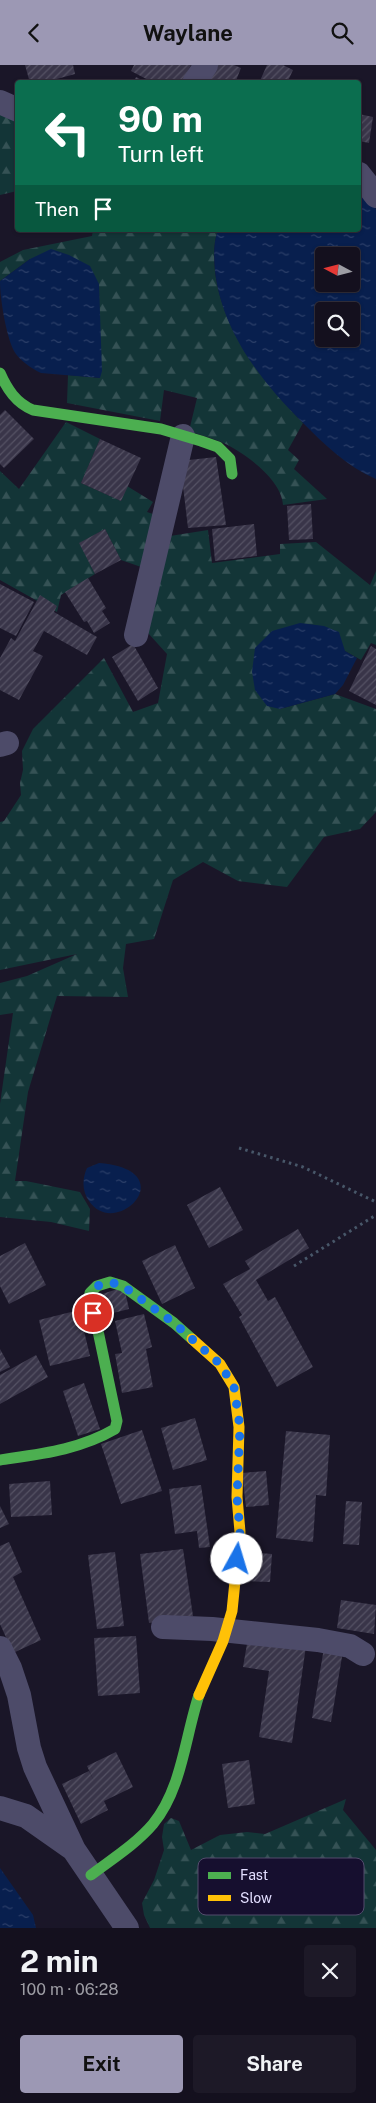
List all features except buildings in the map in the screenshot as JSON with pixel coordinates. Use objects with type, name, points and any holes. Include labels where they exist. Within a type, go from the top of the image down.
[{"type":"street","points":[[196,80],[206,65]]},
{"type":"street","points":[[0,102],[15,109]]},
{"type":"street","points":[[361,177],[376,196]]},
{"type":"street","points":[[0,373],[6,386],[22,406],[33,410],[161,429],[218,447],[230,459],[232,474]]},
{"type":"street","points":[[136,635],[183,436]]},
{"type":"street","points":[[0,1460],[60,1452],[106,1435],[115,1429],[117,1421],[111,1390],[98,1331],[89,1303],[90,1293],[97,1286],[110,1282],[123,1286],[174,1323],[220,1364],[234,1387],[240,1427],[237,1497],[240,1532],[232,1611],[226,1631],[203,1683],[190,1721],[180,1764],[168,1800],[153,1824],[135,1841],[91,1875]]},
{"type":"street","points":[[163,1627],[318,1640],[350,1646],[363,1654]]},
{"type":"street","points":[[0,1648],[10,1668],[19,1695],[29,1749],[35,1767],[74,1850],[127,1928]]},
{"type":"street","points":[[0,1808],[26,1816],[74,1850]]},
{"type":"path","points":[[240,1149],[303,1167],[376,1202]]},
{"type":"path","points":[[294,1266],[376,1215]]},
{"type":"green space","points":[[0,108],[15,115],[15,191],[0,195]]},
{"type":"green space","points":[[93,232],[217,232],[214,256],[215,272],[219,294],[226,315],[259,373],[303,423],[288,450],[299,460],[294,469],[327,499],[283,505],[281,496],[272,480],[249,458],[212,438],[189,431],[197,398],[164,390],[160,421],[67,403],[68,375],[100,378],[30,259],[0,281],[0,262],[23,250],[92,236]]},
{"type":"green space","points":[[66,422],[100,439],[81,483],[121,501],[127,486],[153,502],[147,512],[156,515],[144,568],[121,560],[105,529],[80,543],[95,574],[61,595],[57,612],[0,580],[0,471],[19,489]]},
{"type":"green space","points":[[208,530],[212,563],[280,554],[280,544],[316,542],[370,585],[376,571],[376,645],[371,643],[361,660],[345,651],[280,709],[335,694],[376,709],[376,812],[360,829],[324,837],[287,887],[238,881],[203,862],[173,880],[154,939],[126,944],[123,968],[128,997],[57,996],[28,1092],[15,1181],[26,1181],[80,1192],[90,1209],[89,1231],[51,1222],[0,1217],[0,1104],[13,1013],[0,1015],[0,983],[27,976],[77,954],[0,970],[0,822],[4,821],[21,795],[22,751],[33,729],[104,658],[133,712],[158,703],[167,654],[148,633],[170,536]]},
{"type":"green space","points":[[346,1799],[343,1810],[376,1850],[376,1928],[150,1928],[144,1915],[142,1903],[154,1880],[164,1850],[162,1837],[164,1824],[171,1818],[179,1821],[191,1850],[220,1835],[247,1832],[265,1834]]},
{"type":"water","points":[[361,191],[376,209],[376,479],[345,461],[310,430],[271,389],[245,353],[234,334],[219,293],[215,271],[217,232],[361,232]]},
{"type":"water","points":[[51,249],[69,255],[90,266],[99,284],[102,371],[100,378],[41,373],[19,357],[11,344],[4,317],[0,281],[30,259]]},
{"type":"water","points":[[300,623],[324,626],[339,632],[345,651],[357,658],[343,685],[335,694],[280,709],[267,706],[255,690],[252,672],[255,648],[272,631]]},
{"type":"water","points":[[99,1163],[124,1168],[138,1178],[141,1189],[136,1200],[127,1208],[114,1213],[101,1211],[89,1201],[84,1189],[84,1176],[87,1168]]},
{"type":"water","points":[[0,1868],[33,1915],[36,1928],[0,1928]]},
{"type":"traffic: fast","points":[[0,373],[13,395],[22,404],[33,410],[161,429],[201,441],[218,447],[230,459],[232,474]]},
{"type":"traffic: fast","points":[[0,1460],[73,1446],[87,1442],[115,1429],[117,1421],[98,1331],[89,1303],[90,1293],[97,1286],[110,1282],[123,1286],[174,1323],[192,1339]]},
{"type":"traffic: fast","points":[[91,1875],[139,1838],[153,1824],[163,1810],[177,1779],[199,1695]]},
{"type":"traffic: slow","points":[[192,1339],[220,1364],[234,1387],[239,1427],[237,1497],[240,1532],[232,1611],[223,1641],[199,1695]]},
{"type":"route","points":[[93,1313],[89,1303],[90,1293],[97,1286],[110,1282],[123,1286],[174,1323],[220,1364],[234,1387],[240,1427],[237,1497],[240,1532],[237,1559]]}]
